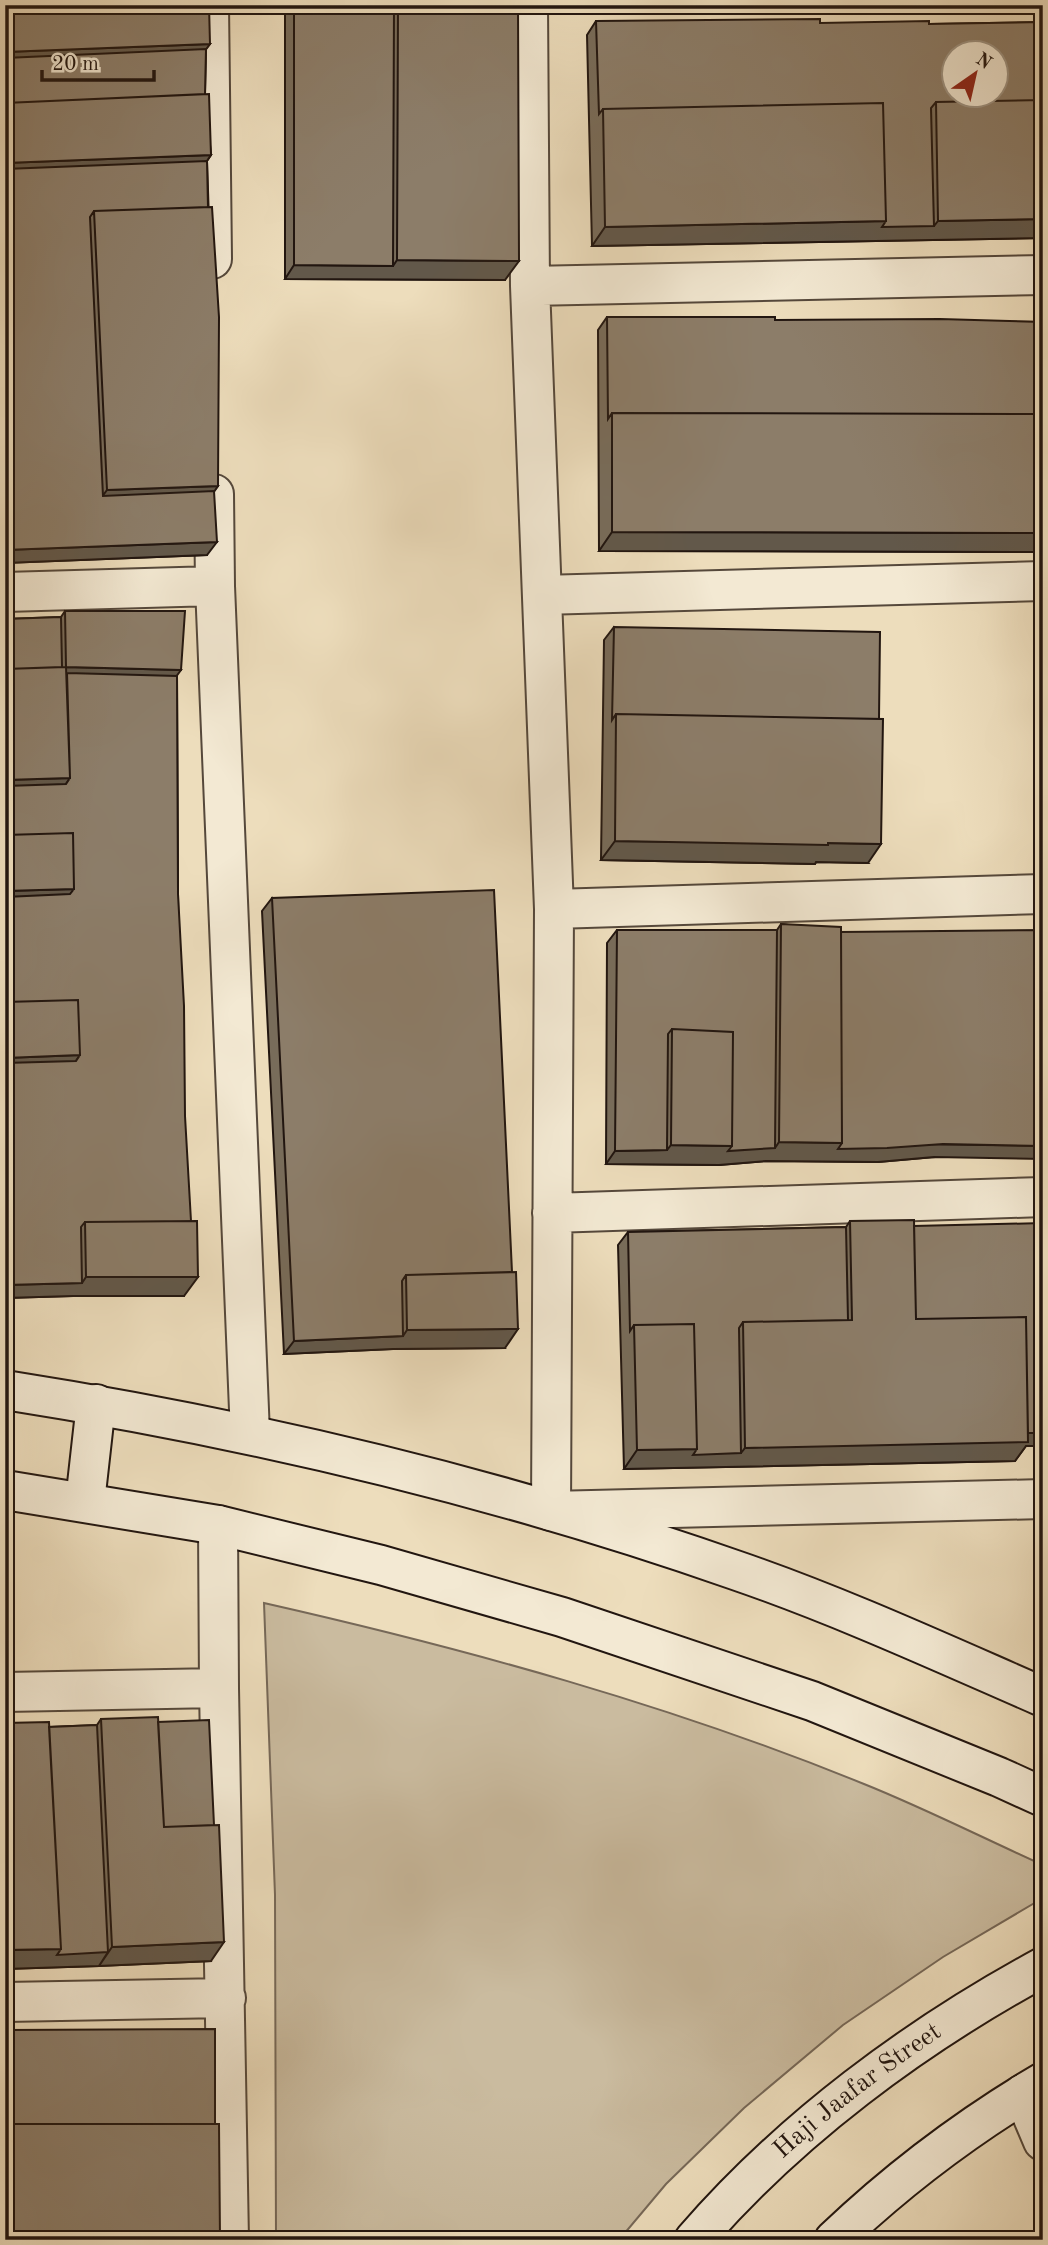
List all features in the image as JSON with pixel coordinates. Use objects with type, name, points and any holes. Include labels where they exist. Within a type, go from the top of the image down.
[{"type":"street","points":[[209,5],[212,296]]},
{"type":"street","points":[[528,5],[530,286],[554,909],[551,1511]]},
{"type":"street","points":[[530,286],[1043,275]]},
{"type":"street","points":[[214,462],[215,586],[250,1434]]},
{"type":"street","points":[[542,595],[1043,581]]},
{"type":"street","points":[[5,592],[215,586]]},
{"type":"street","points":[[554,909],[1043,894]]},
{"type":"street","points":[[552,1213],[1043,1196]]},
{"type":"street","points":[[5,1390],[250,1434],[433,1478],[551,1511],[736,1570],[910,1639],[1043,1697]]},
{"type":"street","points":[[85,1502],[96,1405]]},
{"type":"street","points":[[5,1490],[218,1525],[381,1565],[562,1617],[812,1701],[1043,1797]]},
{"type":"street","points":[[551,1511],[1043,1499]]},
{"type":"street","points":[[218,1525],[229,2240]]},
{"type":"street","points":[[5,1692],[219,1688]]},
{"type":"street","name":"Haji Jaafar Street","points":[[694,2240],[783,2150],[863,2083],[950,2022],[1043,1967]]},
{"type":"street","points":[[5,2002],[226,1998]]},
{"type":"street","points":[[834,2240],[881,2196],[988,2115],[1033,2088],[1043,2141]]},
{"type":"shaded area","points":[[264,1603],[567,1681],[791,1755],[909,1803],[1043,1865],[1043,1898],[943,1957],[843,2025],[744,2108],[666,2184],[619,2240],[276,2240],[275,1895]]},
{"type":"building","points":[[5,5],[209,5],[210,44],[5,52]]},
{"type":"building","points":[[294,5],[394,5],[393,266],[294,265]]},
{"type":"building","points":[[398,5],[518,5],[519,261],[397,260]]},
{"type":"building","points":[[820,19],[820,23],[1043,22],[1043,100],[1010,101],[1010,38],[940,38],[940,102],[936,102],[931,108],[934,226],[882,227],[886,221],[883,103],[603,109],[599,114],[596,21]]},
{"type":"building","points":[[206,49],[205,94],[5,103],[5,58]]},
{"type":"building","points":[[209,94],[211,155],[5,163],[5,103]]},
{"type":"building","points":[[1043,100],[1043,219],[938,221],[936,102],[940,102],[940,108],[1010,108],[1010,101]]},
{"type":"building","points":[[883,103],[886,221],[605,227],[603,109]]},
{"type":"building","points":[[207,161],[208,207],[94,211],[90,217],[103,496],[214,491],[217,542],[5,550],[5,169]]},
{"type":"building","points":[[212,207],[219,317],[218,486],[107,490],[94,211]]},
{"type":"building","points":[[607,317],[1043,322],[1043,414],[612,413],[608,419]]},
{"type":"building","points":[[612,413],[1043,414],[1043,533],[612,532]]},
{"type":"building","points":[[65,611],[185,611],[181,670],[66,667]]},
{"type":"building","points":[[61,617],[62,667],[5,669],[5,619]]},
{"type":"building","points":[[614,627],[880,632],[879,719],[616,714],[612,720]]},
{"type":"building","points":[[66,667],[70,778],[5,780],[5,669]]},
{"type":"building","points":[[67,673],[177,676],[178,894],[191,1221],[85,1222],[81,1227],[82,1283],[5,1285],[5,1063],[76,1061],[80,1055],[78,1000],[5,1002],[5,897],[70,894],[74,889],[73,833],[5,835],[5,786],[66,784],[70,778]]},
{"type":"building","points":[[616,714],[883,719],[881,844],[615,841]]},
{"type":"building","points":[[73,833],[74,889],[5,891],[5,835]]},
{"type":"building","points":[[494,890],[512,1272],[406,1275],[402,1281],[403,1336],[294,1341],[272,898]]},
{"type":"building","points":[[781,924],[841,927],[842,1143],[779,1142]]},
{"type":"building","points":[[617,930],[777,930],[775,1148],[728,1151],[732,1146],[733,1032],[672,1029],[668,1034],[667,1150],[615,1151]]},
{"type":"building","points":[[1043,930],[1043,1146],[943,1144],[838,1149],[842,1143],[841,932]]},
{"type":"building","points":[[78,1000],[80,1055],[5,1058],[5,1002]]},
{"type":"building","points":[[672,1029],[733,1032],[732,1146],[671,1145]]},
{"type":"building","points":[[914,1220],[916,1319],[1026,1317],[1028,1442],[745,1448],[743,1322],[852,1320],[850,1221]]},
{"type":"building","points":[[197,1221],[198,1277],[86,1277],[85,1222]]},
{"type":"building","points":[[1043,1223],[1043,1433],[1028,1433],[1026,1317],[916,1319],[914,1226]]},
{"type":"building","points":[[846,1227],[848,1320],[743,1322],[739,1328],[741,1453],[693,1455],[697,1449],[694,1324],[634,1325],[630,1331],[628,1232]]},
{"type":"building","points":[[516,1272],[518,1329],[407,1330],[406,1275]]},
{"type":"building","points":[[694,1324],[697,1449],[637,1450],[634,1325]]},
{"type":"building","points":[[158,1717],[164,1827],[219,1825],[224,1942],[112,1947],[101,1719]]},
{"type":"building","points":[[209,1720],[214,1825],[164,1827],[158,1722]]},
{"type":"building","points":[[49,1722],[61,1949],[5,1950],[5,1723]]},
{"type":"building","points":[[97,1725],[108,1952],[57,1955],[61,1949],[49,1727]]},
{"type":"building","points":[[215,2029],[215,2124],[5,2124],[5,2030]]},
{"type":"building","points":[[5,2124],[219,2124],[220,2240],[5,2240]]}]
